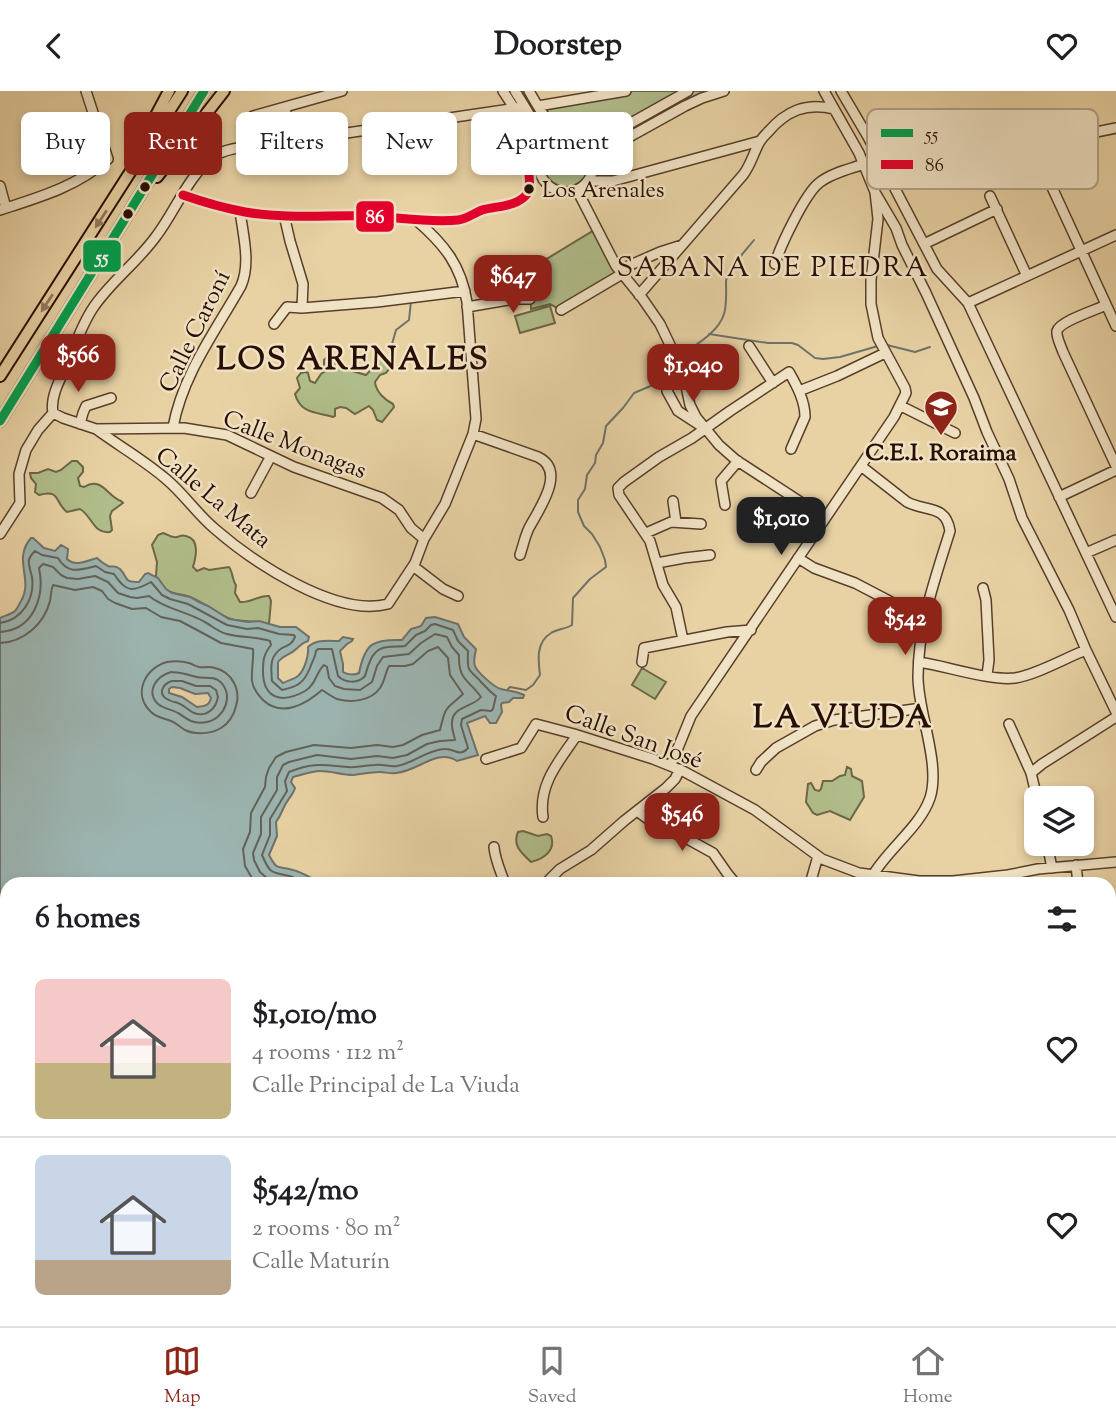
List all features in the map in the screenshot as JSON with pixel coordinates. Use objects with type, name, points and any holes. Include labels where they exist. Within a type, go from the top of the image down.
[{"type":"main road","points":[[120,189],[130,164],[169,91]]},
{"type":"main road","points":[[0,376],[182,91]]},
{"type":"main road","points":[[0,421],[204,91]]},
{"type":"main road","points":[[136,199],[177,152],[223,91]]},
{"type":"street","points":[[0,186],[3,209],[78,181],[108,159],[86,91]]},
{"type":"street","points":[[267,112],[342,91]]},
{"type":"street","points":[[502,91],[509,109]]},
{"type":"street","points":[[515,91],[527,112]]},
{"type":"street","points":[[529,91],[542,112]]},
{"type":"street","points":[[538,106],[626,91]]},
{"type":"street","points":[[662,105],[667,91]]},
{"type":"street","points":[[633,122],[688,91]]},
{"type":"street","points":[[541,175],[549,187],[563,193],[578,190],[591,176],[603,156],[622,141],[685,106],[724,91]]},
{"type":"street","points":[[824,91],[867,173]]},
{"type":"street","points":[[639,295],[747,169],[760,141],[779,120],[793,111],[832,106],[843,95],[867,138]]},
{"type":"street","points":[[285,107],[286,112]]},
{"type":"street","points":[[348,133],[524,107]]},
{"type":"street","points":[[1098,132],[1116,128]]},
{"type":"street","points":[[591,176],[612,181],[760,141]]},
{"type":"street","points":[[0,534],[20,503],[19,474],[26,450],[53,413],[53,400],[59,382],[92,310],[151,244],[195,176],[217,155],[236,149]]},
{"type":"street","points":[[775,264],[793,223],[817,184],[864,164]]},
{"type":"street","points":[[183,195],[240,211],[284,215],[460,220],[522,198],[530,187],[528,175]]},
{"type":"street","points":[[556,877],[564,866],[591,850],[672,783],[691,716],[901,406],[906,393],[903,381],[884,351],[873,320],[870,292],[878,219],[873,189]]},
{"type":"street","points":[[895,189],[942,275],[968,303],[1059,497],[1113,604],[1116,617]]},
{"type":"street","points":[[1053,189],[1116,326]]},
{"type":"street","points":[[578,190],[620,272],[660,324],[683,372],[692,411],[705,429],[738,461],[825,519]]},
{"type":"street","points":[[874,193],[890,216],[926,293],[1009,479],[1022,518],[1063,599],[1116,715],[1031,773]]},
{"type":"street","points":[[990,196],[1027,276]]},
{"type":"street","points":[[924,244],[996,209]]},
{"type":"street","name":"Calle Caroní","points":[[173,427],[181,396],[193,369],[246,274],[240,211]]},
{"type":"street","points":[[284,215],[303,284],[302,308]]},
{"type":"street","points":[[416,220],[453,259],[465,291],[467,307],[476,409],[473,434],[445,504],[424,540],[414,566],[443,589],[458,596]]},
{"type":"street","points":[[968,303],[1116,235]]},
{"type":"street","points":[[561,310],[620,272],[660,252],[685,244]]},
{"type":"street","points":[[274,324],[287,307],[384,302],[465,291]]},
{"type":"street","points":[[467,307],[530,299]]},
{"type":"street","points":[[1059,497],[1116,468],[1063,352],[1057,333],[1058,328],[1065,322],[1106,305]]},
{"type":"street","points":[[749,346],[774,383]]},
{"type":"street","points":[[799,391],[836,376],[884,351]]},
{"type":"street","points":[[683,640],[676,607],[663,585],[653,547],[619,495],[618,488],[649,464],[789,372],[799,391],[806,417],[791,449]]},
{"type":"street","points":[[667,391],[678,411],[705,429]]},
{"type":"street","points":[[80,424],[86,407],[111,398]]},
{"type":"street","points":[[901,406],[955,433]]},
{"type":"street","name":"Calle Monagas","points":[[53,413],[96,429],[173,427],[221,433],[303,471],[382,498],[399,510],[411,528],[424,540]]},
{"type":"street","name":"Calle La Mata","points":[[96,429],[163,476],[216,530],[270,568],[317,593],[353,605],[386,605],[414,566]]},
{"type":"street","points":[[473,434],[538,457],[550,466],[547,495],[528,531],[520,555]]},
{"type":"street","points":[[251,493],[271,456]]},
{"type":"street","points":[[725,505],[721,481],[738,461]]},
{"type":"street","points":[[861,466],[907,502],[937,510],[945,517],[950,531],[920,638],[918,679],[930,750],[930,797],[920,816],[873,875]]},
{"type":"street","points":[[673,501],[676,522]]},
{"type":"street","points":[[646,533],[676,522],[701,524]]},
{"type":"street","points":[[1086,553],[1116,540]]},
{"type":"street","points":[[657,563],[710,555]]},
{"type":"street","points":[[798,558],[814,568],[855,583],[926,617]]},
{"type":"street","points":[[983,588],[989,660],[987,675]]},
{"type":"street","points":[[642,662],[644,648],[751,629]]},
{"type":"street","points":[[919,661],[1008,678],[1020,677],[1086,650]]},
{"type":"street","points":[[756,770],[776,748],[815,726],[834,720],[922,708]]},
{"type":"street","name":"Calle San José","points":[[486,759],[521,748],[533,727],[540,724],[676,767],[755,810],[826,861],[853,871],[888,877]]},
{"type":"street","points":[[1009,724],[1034,786]]},
{"type":"street","points":[[543,817],[542,800],[550,776],[558,760],[577,735]]},
{"type":"street","points":[[637,811],[657,826],[713,852],[730,877]]},
{"type":"street","points":[[494,847],[503,877]]},
{"type":"street","points":[[812,877],[818,856]]},
{"type":"street","points":[[1050,856],[1052,868]]},
{"type":"street","name":"Calle San José","points":[[997,877],[1116,862]]},
{"type":"street","points":[[1076,865],[1077,877]]},
{"type":"green space","points":[[515,91],[529,91],[538,106],[626,91],[724,91],[633,136],[633,112],[525,112]]},
{"type":"green space","points":[[541,175],[591,175],[586,184],[568,193],[553,190]]},
{"type":"green space","points":[[596,229],[621,274],[561,310],[550,304],[531,309],[530,269]]},
{"type":"green space","points":[[550,306],[555,323],[520,333],[515,316]]},
{"type":"green space","points":[[377,357],[386,357],[390,363],[390,368],[375,382],[381,395],[394,407],[382,422],[377,420],[369,406],[355,414],[340,407],[335,409],[333,417],[309,411],[297,400],[295,394],[300,388],[297,378],[306,372],[310,381],[315,383],[327,370],[324,365],[326,358],[339,367],[366,375]]},
{"type":"green space","points":[[72,461],[77,461],[83,467],[78,478],[80,486],[100,485],[123,503],[112,511],[110,532],[96,528],[80,509],[67,512],[54,495],[39,495],[35,492],[36,484],[30,473],[48,469],[56,472]]},
{"type":"green space","points":[[163,533],[173,537],[186,536],[193,541],[196,549],[193,567],[197,571],[204,568],[209,570],[229,567],[240,602],[269,596],[269,624],[231,619],[193,598],[165,589],[156,576],[157,562],[152,545],[158,535]]},
{"type":"green space","points":[[642,668],[666,682],[655,699],[632,685]]},
{"type":"green space","points":[[847,767],[851,769],[852,776],[862,781],[864,797],[850,820],[830,811],[817,815],[813,813],[806,802],[808,784],[811,783],[815,790],[819,791],[823,781],[832,781],[845,775]]},
{"type":"green space","points":[[518,832],[538,836],[551,836],[552,846],[548,853],[531,862],[517,845]]},
{"type":"water","points":[[31,538],[44,548],[55,551],[61,545],[68,549],[67,559],[74,563],[97,558],[108,566],[118,568],[130,581],[139,582],[148,573],[158,578],[172,593],[190,597],[229,619],[296,627],[309,637],[308,641],[278,662],[278,678],[283,683],[296,678],[301,672],[308,647],[315,643],[339,641],[343,637],[353,639],[340,651],[343,672],[355,674],[359,673],[364,655],[372,645],[377,642],[402,640],[411,629],[421,626],[426,618],[435,617],[458,624],[464,637],[476,649],[475,666],[486,679],[498,688],[524,695],[523,698],[513,698],[502,703],[502,712],[496,723],[490,723],[485,716],[467,723],[478,755],[457,761],[442,757],[394,773],[353,775],[320,771],[293,777],[291,782],[295,788],[276,822],[277,836],[269,855],[278,867],[308,877],[0,877],[0,618],[15,611],[24,593],[23,554]],"holes":[[[180,688],[195,694],[208,693],[210,701],[197,707],[182,697],[169,693],[169,689]]]},
{"type":"waterway","points":[[680,356],[705,338],[721,321],[726,306],[727,276],[754,240]]},
{"type":"waterway","points":[[392,344],[396,330],[409,320],[411,301]]},
{"type":"waterway","points":[[709,334],[768,343],[792,343],[815,358],[823,359],[878,346]]},
{"type":"waterway","points":[[887,345],[915,352],[930,347]]},
{"type":"waterway","points":[[508,689],[510,687],[526,690],[533,685],[540,675],[539,657],[543,641],[553,632],[572,625],[573,598],[590,579],[606,567],[600,547],[584,526],[578,512],[578,500],[603,443],[606,426],[634,393],[660,382],[673,361]]},
{"type":"transit line","name":"55","points":[[0,421],[204,91]]},
{"type":"transit line","name":"86","points":[[183,195],[221,207],[260,214],[458,220],[482,210],[512,204],[523,198],[529,188],[529,175]]},
{"type":"place","name":"Los Arenales","points":[[529,189]]},
{"type":"place","name":"C.E.I. Roraima","points":[[941,437]]},
{"type":"district","name":"SABANA DE PIEDRA","points":[[773,266]]},
{"type":"district","name":"LOS ARENALES","points":[[353,358]]},
{"type":"district","name":"LA VIUDA","points":[[843,716]]}]
